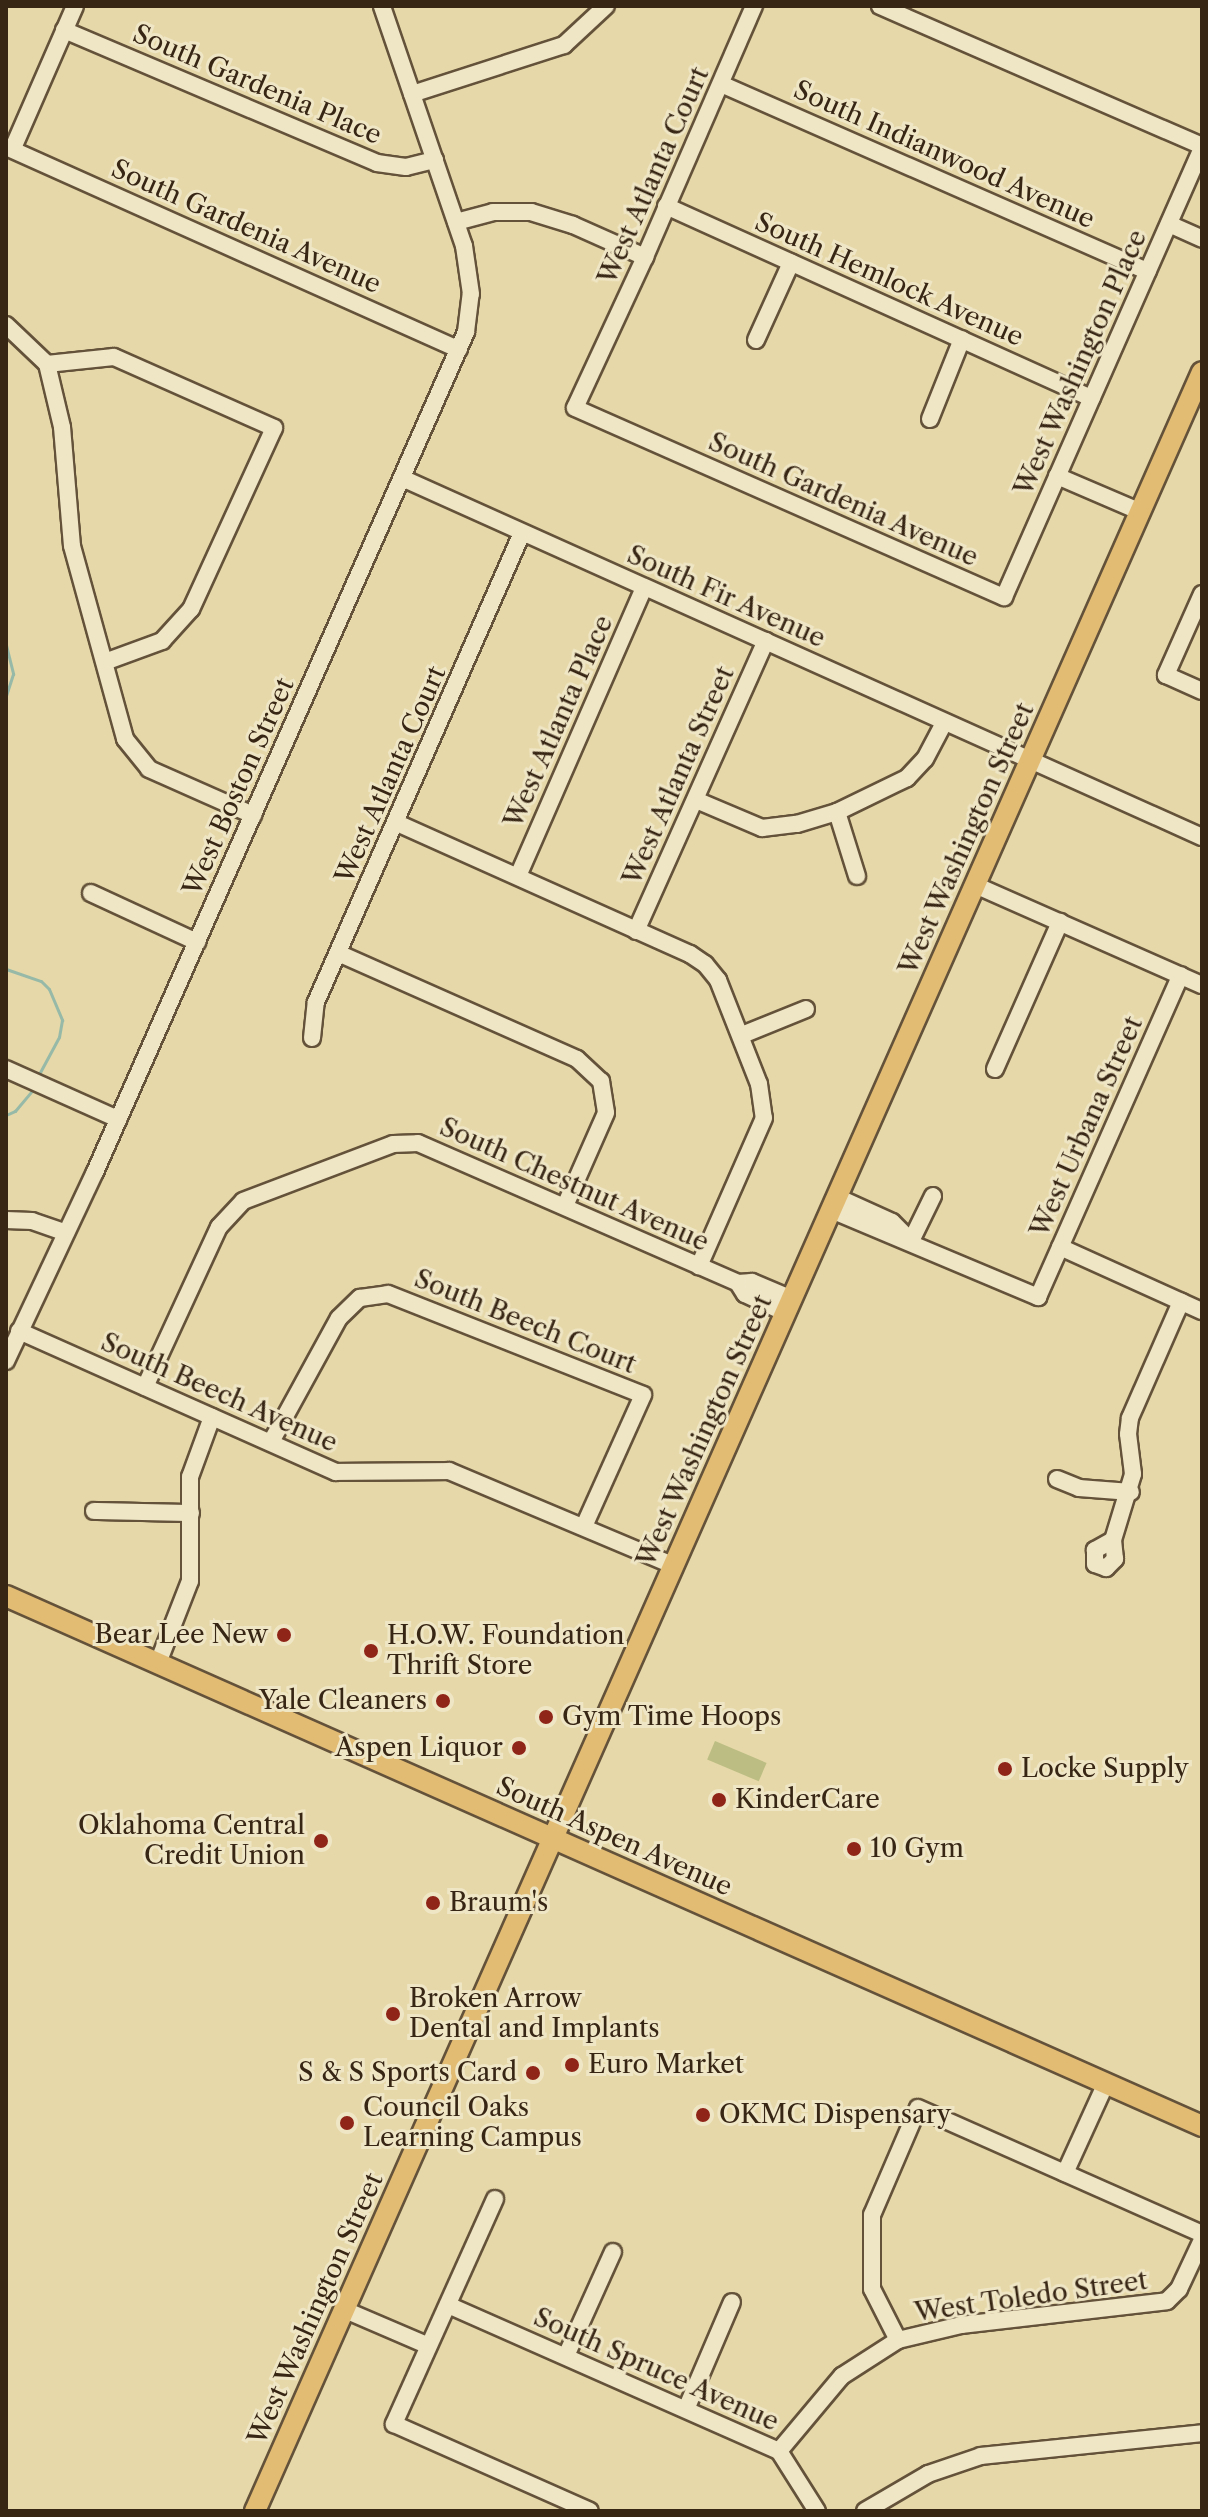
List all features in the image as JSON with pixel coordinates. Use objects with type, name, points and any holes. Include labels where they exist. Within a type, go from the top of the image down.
[{"type":"main road","name":"West Washington Street","points":[[255,2511],[1141,512],[1196,403],[1202,372]]},
{"type":"main road","name":"South Aspen Avenue","points":[[6,1596],[1202,2126]]},
{"type":"street","points":[[9,148],[75,6]]},
{"type":"street","name":"West Boston Street","points":[[6,1361],[118,1119],[466,332],[471,294],[470,267],[382,6]]},
{"type":"street","points":[[412,94],[564,45],[606,6]]},
{"type":"street","name":"West Atlanta Court","points":[[575,408],[645,257],[754,6]]},
{"type":"street","points":[[880,6],[1202,147]]},
{"type":"street","name":"South Gardenia Place","points":[[64,30],[377,163],[406,167],[435,160]]},
{"type":"street","name":"South Indianwood Avenue","points":[[721,84],[1148,271]]},
{"type":"street","name":"West Washington Place","points":[[1004,597],[1202,147]]},
{"type":"street","name":"South Gardenia Avenue","points":[[9,148],[459,350]]},
{"type":"street","name":"South Hemlock Avenue","points":[[666,206],[1092,398]]},
{"type":"street","points":[[456,222],[493,212],[531,212],[573,225],[645,257]]},
{"type":"street","points":[[1169,224],[1202,239]]},
{"type":"street","points":[[756,340],[791,263]]},
{"type":"street","points":[[6,325],[47,364],[62,427],[72,546],[125,739],[149,769],[253,815]]},
{"type":"street","points":[[930,419],[962,339]]},
{"type":"street","points":[[47,364],[114,357],[274,428],[191,609],[162,641],[105,662]]},
{"type":"street","name":"South Gardenia Avenue","points":[[575,408],[1004,597]]},
{"type":"street","points":[[1057,476],[1141,512]]},
{"type":"street","name":"South Fir Avenue","points":[[402,478],[1202,837]]},
{"type":"street","name":"West Atlanta Court","points":[[312,1038],[316,1002],[522,533]]},
{"type":"street","name":"West Atlanta Place","points":[[518,876],[644,587]]},
{"type":"street","points":[[1202,594],[1166,675],[1202,691]]},
{"type":"street","name":"West Atlanta Street","points":[[636,931],[766,641]]},
{"type":"street","points":[[696,800],[762,828],[797,824],[837,812],[907,778],[925,759],[944,723]]},
{"type":"street","points":[[837,812],[857,876]]},
{"type":"street","points":[[397,823],[705,964],[718,980],[759,1084],[764,1118],[699,1266]]},
{"type":"street","points":[[975,885],[1202,985]]},
{"type":"street","points":[[91,893],[197,942]]},
{"type":"street","points":[[995,1069],[1060,922]]},
{"type":"street","points":[[338,953],[577,1059],[601,1081],[606,1113],[565,1206]]},
{"type":"street","name":"West Urbana Street","points":[[911,1241],[1038,1297],[1181,975]]},
{"type":"street","points":[[742,1035],[806,1009]]},
{"type":"street","points":[[6,1069],[118,1119]]},
{"type":"street","name":"South Chestnut Avenue","points":[[145,1387],[219,1227],[243,1201],[393,1144],[418,1143],[738,1283],[752,1282],[789,1306]]},
{"type":"street","points":[[834,1203],[892,1222],[911,1241],[933,1196]]},
{"type":"street","points":[[6,1220],[32,1221],[64,1232]]},
{"type":"street","points":[[1060,1247],[1202,1311]]},
{"type":"street","name":"South Beech Court","points":[[271,1442],[339,1318],[360,1298],[388,1294],[643,1395],[584,1526]]},
{"type":"street","points":[[1113,1540],[1131,1492],[1130,1418],[1181,1302]]},
{"type":"street","name":"South Beech Avenue","points":[[19,1331],[336,1472],[449,1471],[673,1565]]},
{"type":"street","points":[[158,1663],[190,1581],[190,1477],[212,1417]]},
{"type":"street","points":[[1057,1479],[1079,1488],[1131,1492]]},
{"type":"street","points":[[94,1511],[191,1513]]},
{"type":"street","points":[[1065,2173],[1106,2083]]},
{"type":"street","points":[[898,2340],[872,2289],[872,2215],[918,2108],[1202,2237]]},
{"type":"street","points":[[495,2199],[394,2424],[590,2511]]},
{"type":"street","name":"West Toledo Street","points":[[779,2451],[842,2376],[898,2340],[961,2325],[1167,2301],[1179,2289],[1202,2237]]},
{"type":"street","points":[[566,2356],[613,2252]]},
{"type":"street","points":[[687,2407],[732,2302]]},
{"type":"street","name":"South Spruce Avenue","points":[[448,2305],[687,2407],[779,2451],[817,2511]]},
{"type":"street","points":[[345,2310],[429,2346]]},
{"type":"street","points":[[865,2511],[928,2474],[981,2456],[1202,2433]]},
{"type":"green space","points":[[715,1741],[767,1763],[759,1781],[707,1759]]},
{"type":"waterway","points":[[6,645],[13,674],[6,695]]},
{"type":"waterway","points":[[6,969],[41,981],[49,989],[62,1020],[59,1037],[38,1076]]},
{"type":"waterway","points":[[6,1115],[15,1111],[31,1092]]},
{"type":"place","name":"Bear Lee New","points":[[284,1635]]},
{"type":"place","name":"H.O.W. Foundation Thrift Store","points":[[371,1651]]},
{"type":"place","name":"Yale Cleaners","points":[[443,1701]]},
{"type":"place","name":"Gym Time Hoops","points":[[546,1717]]},
{"type":"place","name":"Aspen Liquor","points":[[519,1748]]},
{"type":"place","name":"Locke Supply","points":[[1005,1769]]},
{"type":"place","name":"KinderCare","points":[[719,1800]]},
{"type":"place","name":"Oklahoma Central Credit Union","points":[[321,1841]]},
{"type":"place","name":"10 Gym","points":[[854,1849]]},
{"type":"place","name":"Braum's","points":[[433,1903]]},
{"type":"place","name":"Broken Arrow Dental and Implants","points":[[393,2014]]},
{"type":"place","name":"Euro Market","points":[[572,2065]]},
{"type":"place","name":"S & S Sports Card","points":[[533,2073]]},
{"type":"place","name":"OKMC Dispensary","points":[[703,2115]]},
{"type":"place","name":"Council Oaks Learning Campus","points":[[347,2123]]}]
